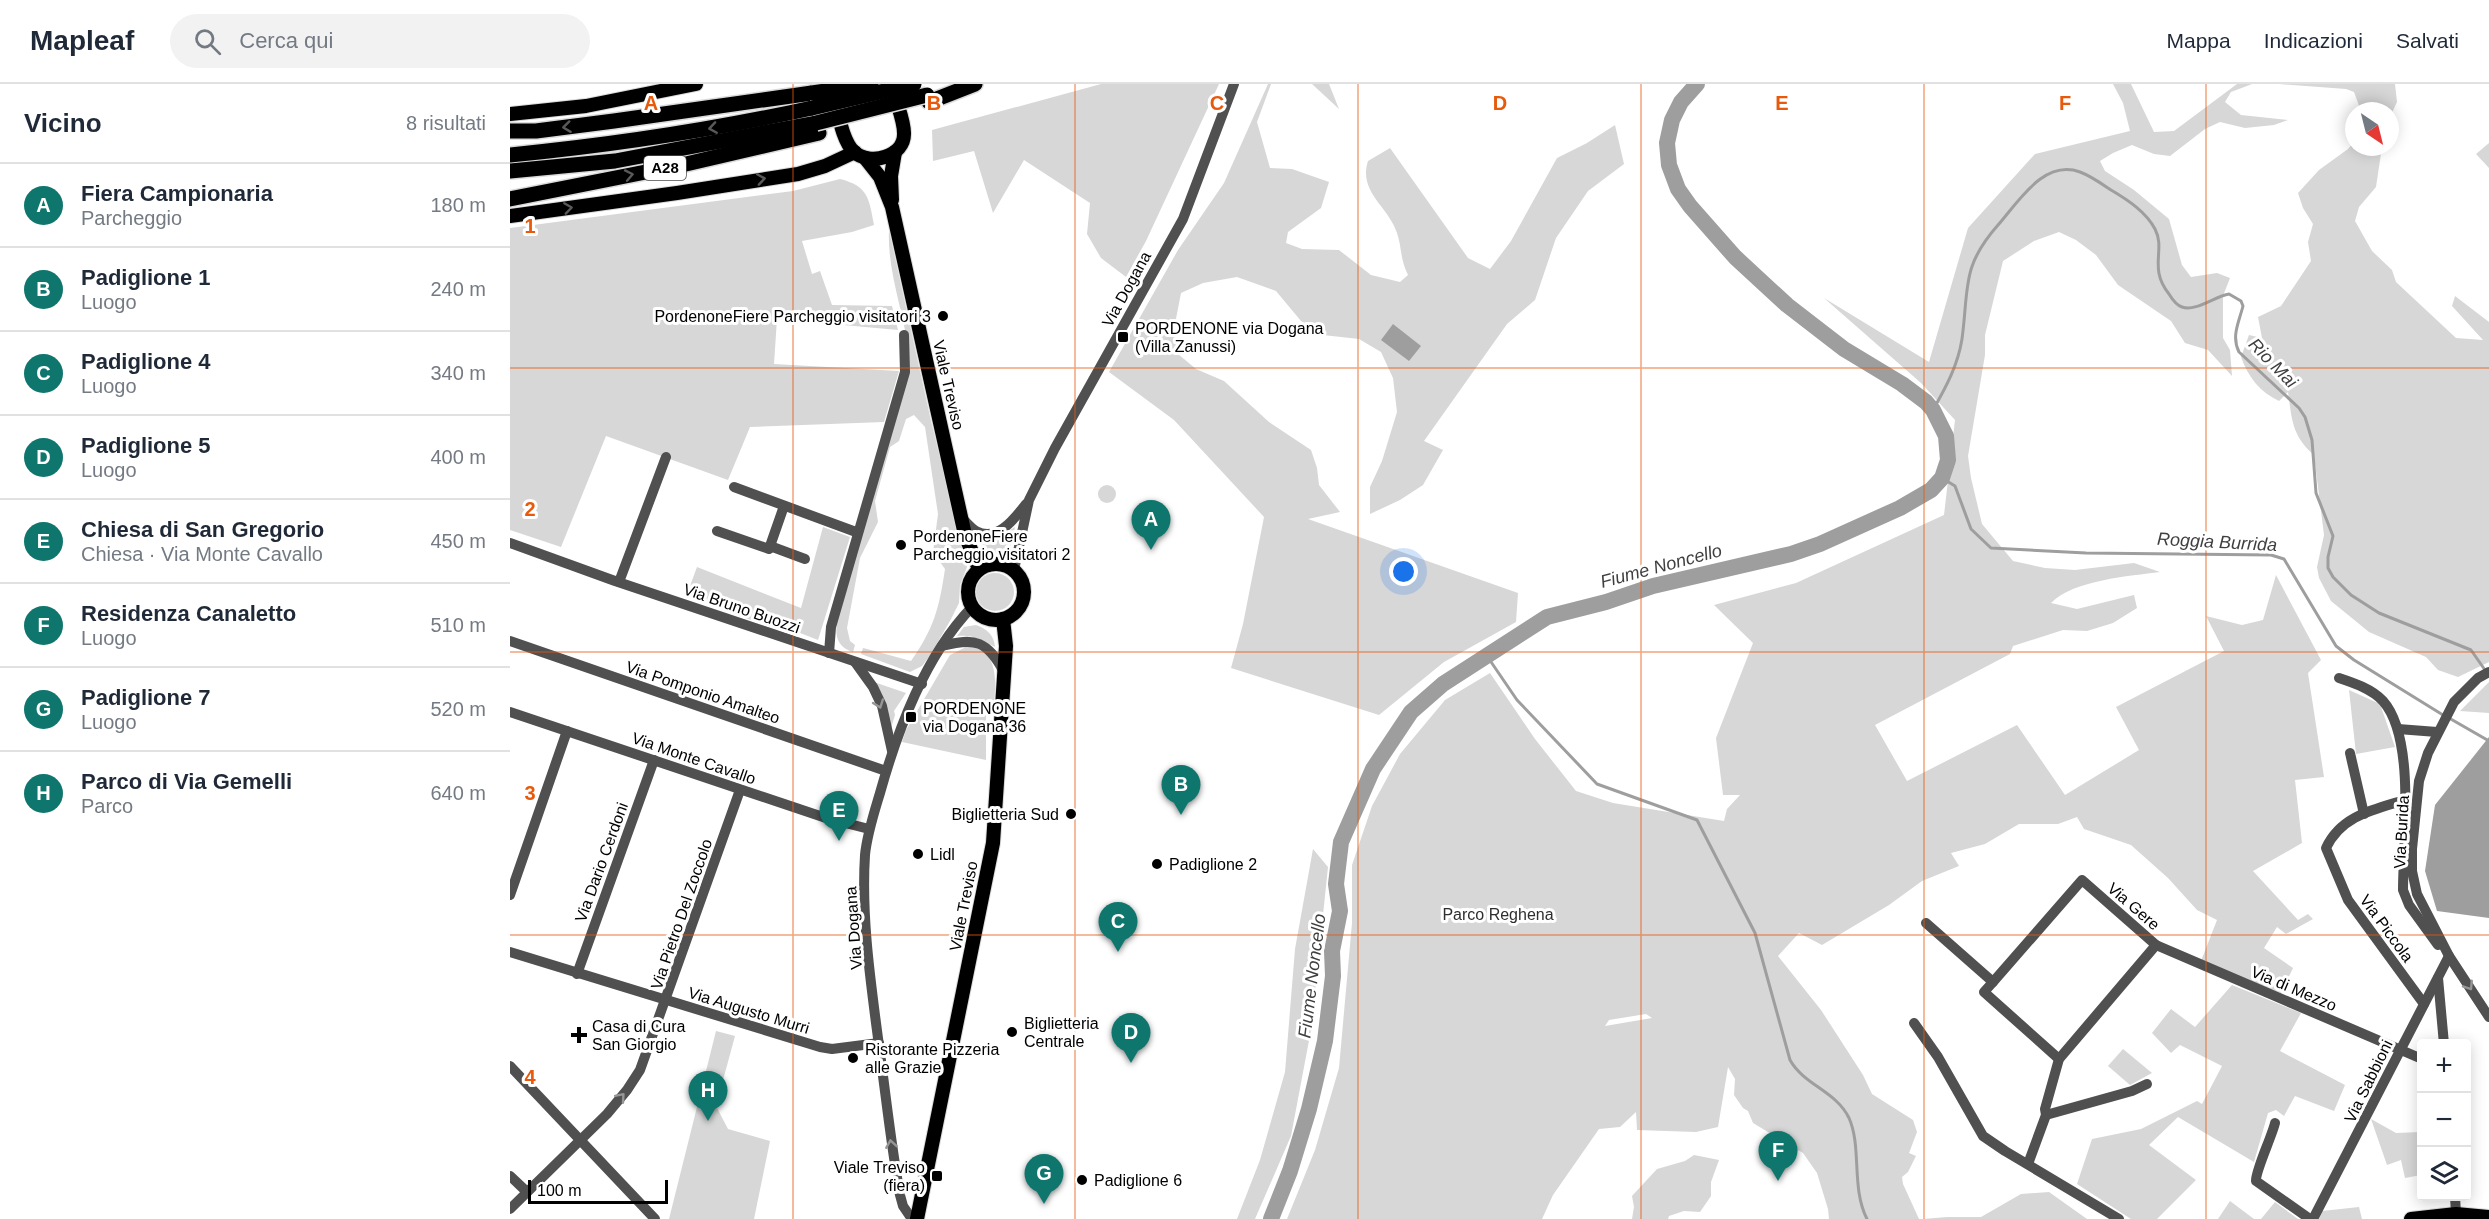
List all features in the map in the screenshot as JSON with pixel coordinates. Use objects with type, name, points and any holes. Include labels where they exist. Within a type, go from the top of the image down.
[{"type":"highway","points":[[510,131],[536,131],[812,101],[871,84]]},
{"type":"highway","name":"A28","points":[[510,155],[616,144],[750,122],[812,101],[914,84]]},
{"type":"highway","name":"A28","points":[[510,199],[697,162],[928,99],[973,84]]},
{"type":"highway","name":"A28","points":[[510,171],[615,161],[818,128]]},
{"type":"main road","points":[[510,114],[586,106],[696,84]]},
{"type":"main road","name":"Viale Treviso","points":[[835,84],[837,111],[847,142],[880,177],[892,207],[965,535],[979,568]]},
{"type":"main road","name":"Viale Treviso","points":[[892,84],[904,133],[902,144],[895,152],[891,176],[892,207]]},
{"type":"main road","points":[[510,216],[798,174],[860,155],[883,158],[895,152]]},
{"type":"main road","points":[[997,563],[1014,570],[1020,577],[1024,594],[1017,610],[1003,619],[986,618],[972,607],[969,599],[969,582],[979,568],[997,563]]},
{"type":"main road","name":"Viale Treviso","points":[[917,1219],[993,843],[1006,646],[1003,619]]},
{"type":"main road","points":[[2410,1219],[2456,1214],[2489,1217]]},
{"type":"street","name":"Via Dogana","points":[[962,518],[977,531],[987,534],[1002,530],[1028,501],[1055,448],[1183,219],[1234,84]]},
{"type":"street","points":[[829,653],[831,627],[856,532],[905,372],[904,335]]},
{"type":"street","points":[[619,582],[666,457]]},
{"type":"street","points":[[734,487],[856,532]]},
{"type":"street","name":"Via Dogana","points":[[1014,570],[1028,501]]},
{"type":"street","points":[[717,531],[769,549],[784,506]]},
{"type":"street","name":"Via Bruno Buozzi","points":[[510,543],[922,684]]},
{"type":"street","points":[[770,546],[805,559]]},
{"type":"street","name":"Via Dogana","points":[[912,1219],[903,1206],[898,1187],[879,1043],[864,897],[865,854],[869,828],[902,722],[942,646],[956,624],[972,607]]},
{"type":"street","name":"Via Pomponio Amalteo","points":[[510,640],[886,771]]},
{"type":"street","points":[[942,646],[959,641],[975,641],[990,651],[1004,672]]},
{"type":"street","points":[[855,662],[873,687],[882,706],[892,751]]},
{"type":"street","name":"Via Burida","points":[[2486,674],[2478,678],[2450,708],[2420,781],[2414,816],[2412,871],[2417,894],[2449,956],[2489,1017]]},
{"type":"street","name":"Via Piccola","points":[[2339,678],[2371,691],[2383,701],[2398,729],[2405,777],[2403,890],[2409,905],[2449,956]]},
{"type":"street","name":"Via Monte Cavallo","points":[[510,712],[826,818],[869,828]]},
{"type":"street","points":[[2398,729],[2440,728]]},
{"type":"street","points":[[510,895],[567,731]]},
{"type":"street","points":[[2350,753],[2364,814]]},
{"type":"street","name":"Via Dario Cerdoni","points":[[577,974],[654,760]]},
{"type":"street","name":"Via Pietro Del Zoccolo","points":[[510,1209],[627,1090],[640,1070],[740,790]]},
{"type":"street","name":"Via Piccola","points":[[2405,800],[2344,822],[2333,834],[2326,848],[2348,900],[2424,1004]]},
{"type":"street","name":"Via Gere","points":[[1993,982],[2082,880],[2156,945],[2059,1059],[2045,1109],[2046,1115],[2028,1164]]},
{"type":"street","points":[[1926,923],[1993,982],[1984,992],[2059,1059]]},
{"type":"street","name":"Via di Mezzo","points":[[2156,945],[2417,1057]]},
{"type":"street","name":"Via Augusto Murri","points":[[510,952],[820,1047],[832,1049],[879,1043]]},
{"type":"street","name":"Via Sabbioni","points":[[2275,1123],[2270,1143],[2256,1174],[2256,1181],[2311,1219],[2449,956]]},
{"type":"street","points":[[2438,976],[2444,1039]]},
{"type":"street","points":[[1914,1023],[1938,1057],[1983,1136],[2120,1219]]},
{"type":"street","points":[[510,1066],[655,1219]]},
{"type":"street","points":[[2046,1115],[2147,1084]]},
{"type":"street","points":[[510,1176],[527,1192]]},
{"type":"street","points":[[2455,1201],[2456,1214]]},
{"type":"green space","points":[[1101,84],[1219,84],[1146,241],[1126,277],[1101,258],[1087,234],[1090,203],[1024,160],[993,213],[974,151],[933,161],[932,130]]},
{"type":"green space","points":[[1268,84],[1271,84],[1257,122],[1270,168],[1292,169],[1329,182],[1321,208],[1288,232],[1286,243],[1302,249],[1339,250],[1371,275],[1400,282],[1408,275],[1397,233],[1393,223],[1370,190],[1366,172],[1368,161],[1390,148],[1468,258],[1490,269],[1511,241],[1557,158],[1615,125],[1624,164],[1588,191],[1556,238],[1535,300],[1507,324],[1424,441],[1443,450],[1423,485],[1400,500],[1370,514],[1370,487],[1382,461],[1397,412],[1393,378],[1381,352],[1359,339],[1323,335],[1301,321],[1276,291],[1237,277],[1203,283],[1181,293],[1174,329],[1178,354],[1196,369],[1224,381],[1269,422],[1311,450],[1317,468],[1319,485],[1340,512],[1308,519],[1518,593],[1516,622],[1444,662],[1379,715],[1231,668],[1243,624],[1264,517],[1174,420],[1109,372],[1178,250],[1224,183]]},
{"type":"green space","points":[[1312,84],[1329,84],[1339,109]]},
{"type":"green space","name":"Parco Reghena","points":[[2113,84],[2131,84],[2154,132],[2174,131],[2237,84],[2252,84],[2231,92],[2225,102],[2241,115],[2288,120],[2274,125],[2245,128],[2220,122],[2205,129],[2170,156],[2154,154],[2132,145],[2100,161],[2105,171],[2134,190],[2169,219],[2182,265],[2191,277],[2217,273],[2230,278],[2223,296],[2223,338],[2230,350],[2232,376],[2208,350],[2185,343],[2171,321],[2118,285],[2096,255],[2076,240],[2059,232],[2034,241],[2003,261],[1985,335],[1985,355],[1968,456],[1982,524],[2013,561],[2045,568],[2075,570],[2134,563],[2160,572],[2102,580],[2061,595],[2051,603],[2077,609],[2134,595],[2137,608],[2113,623],[2087,631],[2063,630],[2013,646],[2010,654],[1875,725],[1907,781],[2017,725],[2065,795],[2139,750],[2116,707],[2224,651],[2206,616],[2242,625],[2263,620],[2276,575],[2321,660],[2308,673],[2324,777],[2295,780],[2302,843],[2253,871],[2298,920],[2308,914],[2313,919],[2286,934],[2277,927],[2264,948],[2293,968],[2281,993],[2201,961],[2217,920],[2197,910],[2168,878],[2131,845],[2084,829],[2077,817],[2058,824],[2019,824],[1985,844],[1951,853],[1959,866],[1922,881],[1889,905],[1822,945],[1799,933],[1778,956],[1821,1010],[1863,1075],[1872,1094],[1913,1120],[1917,1132],[1909,1153],[1916,1156],[1908,1172],[1902,1177],[1919,1219],[1829,1219],[1817,1173],[1803,1153],[1753,1123],[1748,1111],[1734,1095],[1735,1079],[1728,1067],[1718,1127],[1696,1132],[1637,1130],[1636,1112],[1620,1127],[1599,1129],[1553,1195],[1542,1219],[1287,1219],[1315,1150],[1339,1068],[1352,923],[1352,865],[1372,806],[1400,754],[1445,700],[1490,673],[1535,739],[1576,791],[1613,803],[1724,821],[1727,809],[1740,795],[1723,795],[1716,738],[1753,643],[1714,605],[1796,583],[1944,515],[1955,420],[1921,383],[1824,298],[1929,362],[1968,228],[2035,154],[2130,131],[2123,103]],"holes":[[[1646,1014],[1652,1018],[1605,1026],[1609,1020]]]},
{"type":"green space","points":[[2279,84],[2395,84],[2397,102],[2358,102],[2354,92],[2346,89]]},
{"type":"green space","points":[[2489,143],[2489,168],[2476,154]]},
{"type":"green space","points":[[2345,151],[2345,156],[2381,156],[2376,187],[2359,207],[2355,221],[2372,251],[2392,270],[2396,282],[2456,338],[2483,340],[2452,306],[2455,296],[2489,322],[2489,662],[2458,677],[2438,670],[2426,657],[2369,632],[2331,601],[2319,578],[2317,567],[2324,535],[2314,455],[2301,441],[2294,427],[2288,392],[2279,401],[2266,393],[2251,377],[2241,357],[2249,335],[2262,338],[2258,317],[2281,306],[2311,261],[2308,242],[2313,224],[2303,208],[2298,193],[2319,170]]},
{"type":"green space","points":[[840,179],[856,185],[866,194],[874,225],[852,232],[802,241],[812,274],[820,271],[832,305],[892,306],[898,330],[777,319],[774,364],[899,371],[884,422],[750,427],[728,480],[606,436],[561,547],[510,530],[510,228],[793,191]]},
{"type":"green space","points":[[889,230],[931,421],[967,567],[960,585],[959,603],[950,621],[922,666],[910,672],[861,654],[863,648],[911,661],[930,628],[940,596],[945,569],[933,552],[938,514],[925,427],[914,415],[906,419],[899,441],[890,447],[875,501],[878,522],[860,558],[847,628],[850,641],[855,645],[853,652],[840,644],[836,632],[840,604],[909,354],[893,276]]},
{"type":"green space","points":[[1107,485],[1113,488],[1116,494],[1113,500],[1107,503],[1101,500],[1098,494],[1101,488]]},
{"type":"green space","points":[[823,527],[850,537],[818,640],[757,616],[754,621],[733,614],[733,610],[687,594],[697,567],[801,608]]},
{"type":"green space","points":[[1015,527],[1011,546],[1002,554],[986,550],[976,536],[999,537]]},
{"type":"green space","points":[[995,573],[1008,579],[1014,592],[1008,605],[995,611],[982,605],[976,592],[982,579]]},
{"type":"green space","points":[[976,625],[989,633],[995,647],[973,637],[957,636],[964,627]]},
{"type":"green space","points":[[970,645],[986,654],[994,669],[994,706],[986,708],[986,760],[902,742],[906,730],[950,655]]},
{"type":"green space","points":[[874,682],[906,693],[894,711],[891,728]]},
{"type":"green space","points":[[2489,682],[2489,713],[2460,711]]},
{"type":"green space","points":[[2349,690],[2380,704],[2395,747],[2356,754]]},
{"type":"green space","points":[[1313,849],[1328,867],[1311,1030],[1291,1136],[1255,1219],[1237,1219],[1260,1160],[1285,1072],[1295,949]]},
{"type":"green space","points":[[2232,985],[2301,1013],[2280,1051],[2345,1085],[2334,1111],[2295,1096],[2284,1116],[2276,1110],[2268,1113],[2254,1162],[2178,1117],[2149,1145],[2196,1180],[2157,1219],[2131,1219],[2077,1184],[2092,1139],[2141,1129],[2197,1101],[2202,1104],[2222,1066],[2180,1045],[2171,1053],[2152,1033],[2171,1009],[2195,1027]]},
{"type":"green space","points":[[716,1031],[735,1036],[716,1106],[728,1129],[770,1141],[754,1219],[669,1219]]},
{"type":"green space","points":[[2123,1049],[2152,1073],[2130,1085],[2108,1066]]},
{"type":"green space","points":[[2371,1119],[2396,1133],[2417,1132],[2417,1176],[2405,1178],[2401,1160],[2387,1165]]},
{"type":"green space","points":[[1694,1155],[1719,1160],[1711,1182],[1711,1196],[1700,1212],[1684,1211],[1669,1216],[1668,1219],[1632,1219],[1634,1207],[1632,1196],[1657,1169],[1685,1161]]},
{"type":"green space","points":[[2049,1192],[2087,1219],[1923,1219],[1981,1217],[2021,1194]]},
{"type":"green space","points":[[2230,1201],[2254,1219],[2218,1219]]},
{"type":"green space","points":[[2275,1202],[2298,1219],[2261,1219]]},
{"type":"green space","points":[[2359,1207],[2362,1219],[2319,1219],[2322,1211]]},
{"type":"shaded area","points":[[1393,324],[1421,346],[1409,361],[1381,340]]},
{"type":"shaded area","points":[[2489,737],[2489,918],[2437,911],[2425,871],[2435,805]]},
{"type":"waterway","name":"Fiume Noncello","points":[[1271,1219],[1290,1171],[1309,1109],[1325,1041],[1333,976],[1332,951],[1340,911],[1336,884],[1341,842],[1373,769],[1411,712],[1443,684],[1547,617],[1606,602],[1653,586],[1791,554],[1820,544],[1900,508],[1931,490],[1942,478],[1948,460],[1946,436],[1933,410],[1926,402],[1902,384],[1844,349],[1787,305],[1735,257],[1678,189],[1669,165],[1667,143],[1672,120],[1681,102],[1697,84]]},
{"type":"waterway","name":"Rio Mai","points":[[1933,410],[1958,358],[1969,278],[1972,266],[1986,240],[2024,194],[2044,177],[2055,171],[2080,172],[2130,202],[2151,223],[2158,237],[2159,276],[2178,305],[2187,308],[2199,306],[2229,294],[2241,301],[2243,306],[2236,335],[2239,352],[2299,408],[2305,417],[2312,440],[2316,493],[2333,536],[2328,557],[2328,568],[2333,577],[2351,595],[2379,613],[2471,650],[2485,670]]},
{"type":"waterway","name":"Roggia Burrida","points":[[1942,478],[1955,486],[1971,529],[1991,548],[2086,553],[2271,555],[2284,559],[2336,646],[2354,660],[2443,715]]},
{"type":"waterway","points":[[1487,656],[1517,700],[1597,784],[1697,820],[1755,933],[1790,1060],[1803,1076],[1836,1101],[1849,1118],[1855,1142],[1859,1194],[1867,1219]]},
{"type":"waterway","name":"Roggia Burrida","points":[[2449,718],[2489,741]]},
{"type":"place","name":"PordenoneFiere Parcheggio visitatori 3","points":[[943,316]]},
{"type":"place","name":"PORDENONE via Dogana (Villa Zanussi)","points":[[1123,337]]},
{"type":"place","name":"PordenoneFiere Parcheggio visitatori 2","points":[[901,545]]},
{"type":"place","name":"Fiera Campionaria","points":[[1151,550]]},
{"type":"place","name":"PORDENONE via Dogana 36","points":[[911,717]]},
{"type":"place","name":"Biglietteria Sud","points":[[1071,814]]},
{"type":"place","name":"Padiglione 1","points":[[1181,815]]},
{"type":"place","name":"Chiesa di San Gregorio","points":[[839,841]]},
{"type":"place","name":"Lidl","points":[[918,854]]},
{"type":"place","name":"Padiglione 2","points":[[1157,864]]},
{"type":"place","name":"Padiglione 4","points":[[1118,952]]},
{"type":"place","name":"Biglietteria Centrale","points":[[1012,1032]]},
{"type":"place","name":"Casa di Cura San Giorgio","points":[[579,1035]]},
{"type":"place","name":"Ristorante Pizzeria alle Grazie","points":[[853,1058]]},
{"type":"place","name":"Padiglione 5","points":[[1131,1063]]},
{"type":"place","name":"Parco di Via Gemelli","points":[[708,1121]]},
{"type":"place","name":"Viale Treviso (fiera)","points":[[937,1176]]},
{"type":"place","name":"Padiglione 6","points":[[1082,1180]]},
{"type":"place","name":"Residenza Canaletto","points":[[1778,1181]]},
{"type":"place","name":"Padiglione 7","points":[[1044,1204]]}]
